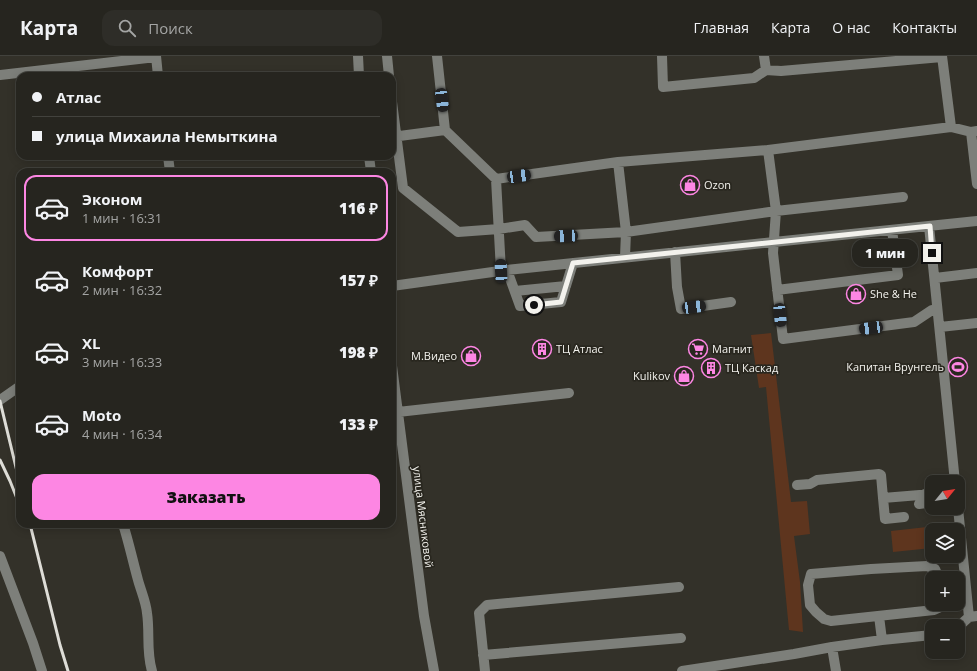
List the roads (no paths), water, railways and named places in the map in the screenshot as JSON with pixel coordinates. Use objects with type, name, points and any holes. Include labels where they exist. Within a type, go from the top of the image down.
[{"type":"street","points":[[25,72],[156,56],[158,72]]},
{"type":"street","points":[[358,56],[359,72]]},
{"type":"street","points":[[387,56],[389,72]]},
{"type":"street","points":[[437,56],[445,130],[496,180],[499,229],[504,270],[515,291],[520,306],[561,302],[573,263]]},
{"type":"street","points":[[662,56],[663,87],[754,78],[766,70],[789,70],[942,56],[951,127]]},
{"type":"street","points":[[764,56],[766,70]]},
{"type":"street","points":[[0,75],[16,73]]},
{"type":"street","points":[[496,180],[618,162],[768,150],[951,127],[974,131],[977,184]]},
{"type":"street","points":[[396,136],[445,130]]},
{"type":"street","points":[[396,148],[403,188],[458,232],[499,229],[525,225],[536,237],[626,232],[776,211],[903,197]]},
{"type":"street","points":[[768,150],[776,211],[773,253],[783,340],[914,322],[932,310]]},
{"type":"street","points":[[618,162],[626,232],[625,257]]},
{"type":"street","points":[[396,285],[504,270],[977,221]]},
{"type":"street","points":[[930,226],[954,475]]},
{"type":"street","points":[[777,290],[898,275],[892,230]]},
{"type":"street","points":[[675,252],[677,287],[681,309],[731,302]]},
{"type":"street","points":[[935,278],[977,273]]},
{"type":"street","points":[[515,291],[566,286]]},
{"type":"street","points":[[940,327],[977,323]]},
{"type":"street","points":[[0,400],[16,389]]},
{"type":"street","points":[[398,412],[569,393]]},
{"type":"street","name":"улица Мясниковой","points":[[396,397],[424,616],[434,671]]},
{"type":"street","points":[[797,485],[810,484],[816,480],[879,474],[881,475],[886,518],[904,517]]},
{"type":"street","points":[[883,498],[925,494]]},
{"type":"street","points":[[920,504],[925,503]]},
{"type":"street","points":[[959,515],[973,616]]},
{"type":"street","points":[[124,528],[147,612],[149,660],[152,671]]},
{"type":"street","points":[[0,556],[42,671]]},
{"type":"street","points":[[925,611],[831,621],[824,619],[810,605],[808,584],[811,574],[864,569],[926,566],[935,569],[936,571]]},
{"type":"street","points":[[485,671],[479,613],[487,605],[679,587]]},
{"type":"street","points":[[879,616],[882,640]]},
{"type":"street","points":[[682,671],[703,669],[832,647],[925,636]]},
{"type":"street","points":[[483,655],[681,638]]},
{"type":"street","points":[[832,647],[836,671]]},
{"type":"railway","points":[[0,401],[16,467]]},
{"type":"railway","points":[[0,460],[16,496]]},
{"type":"railway","points":[[31,528],[60,645],[68,671]]},
{"type":"place","name":"Ozon","points":[[690,185]]},
{"type":"place","name":"She & He","points":[[856,294]]},
{"type":"place","name":"ТЦ Атлас","points":[[542,349]]},
{"type":"place","name":"Магнит","points":[[698,349]]},
{"type":"place","name":"М.Видео","points":[[471,356]]},
{"type":"place","name":"Капитан Врунгель","points":[[958,367]]},
{"type":"place","name":"ТЦ Каскад","points":[[711,368]]},
{"type":"place","name":"Kulikov","points":[[684,376]]}]
